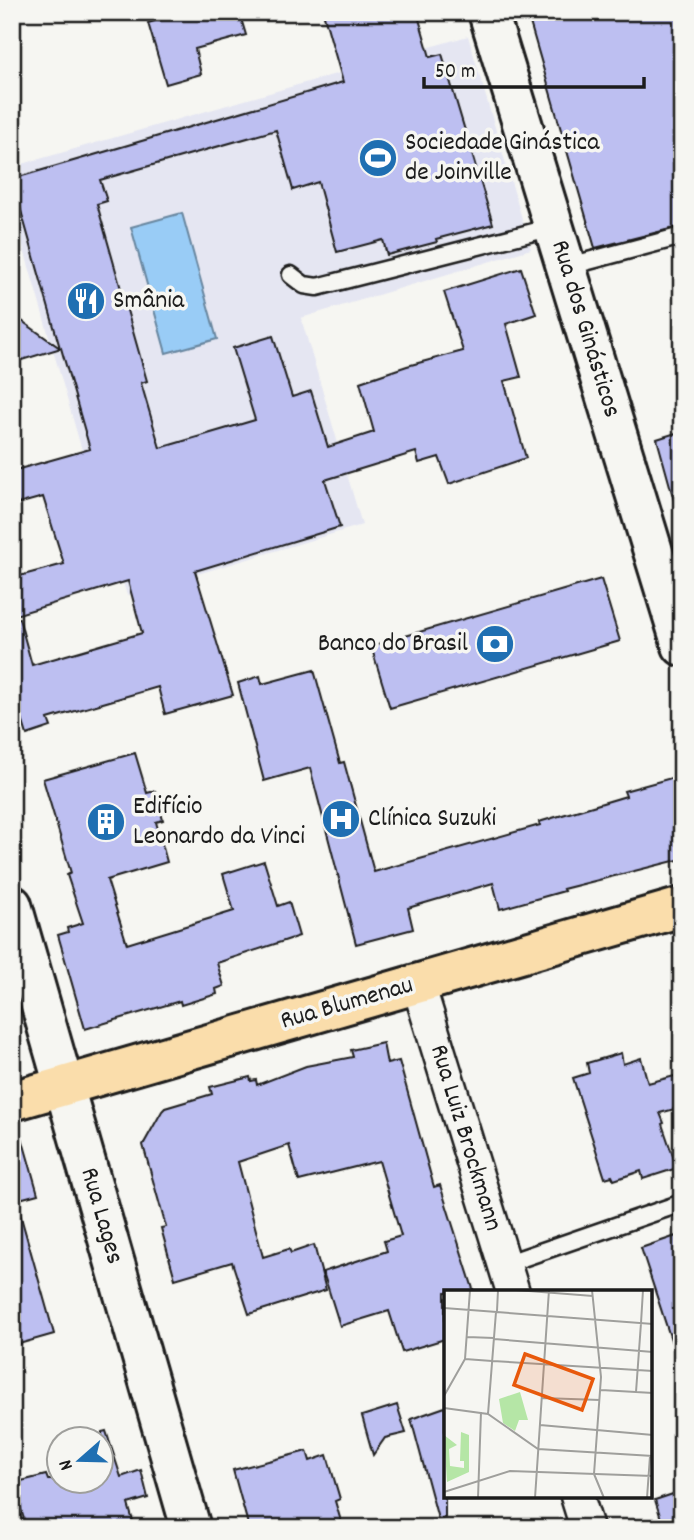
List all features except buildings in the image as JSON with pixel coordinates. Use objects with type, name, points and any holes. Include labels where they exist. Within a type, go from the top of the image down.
[{"type":"main road","name":"Rua Blumenau","points":[[12,1101],[682,907]]},
{"type":"street","name":"Rua dos Ginásticos","points":[[488,12],[682,646]]},
{"type":"street","name":"Rua Lages","points":[[12,905],[191,1528]]},
{"type":"street","name":"Rua Luiz Brockmann","points":[[418,984],[509,1278]]},
{"type":"street","points":[[578,1498],[587,1528]]},
{"type":"lane","points":[[290,275],[304,285],[317,287],[553,227]]},
{"type":"lane","points":[[566,267],[682,236]]},
{"type":"lane","points":[[509,1278],[682,1203]]},
{"type":"shaded area","name":"Sociedade Ginástica de Joinville","points":[[468,36],[531,249],[301,318],[362,525],[127,595],[98,506],[12,208],[12,167]]},
{"type":"water","points":[[182,213],[217,339],[166,353],[131,227]]},
{"type":"place","name":"Sociedade Ginástica de Joinville","points":[[378,158]]},
{"type":"place","name":"Smânia","points":[[86,301]]},
{"type":"place","name":"Banco do Brasil","points":[[495,644]]},
{"type":"place","name":"Clínica Suzuki","points":[[341,819]]},
{"type":"place","name":"Edifício Leonardo da Vinci","points":[[106,822]]}]
